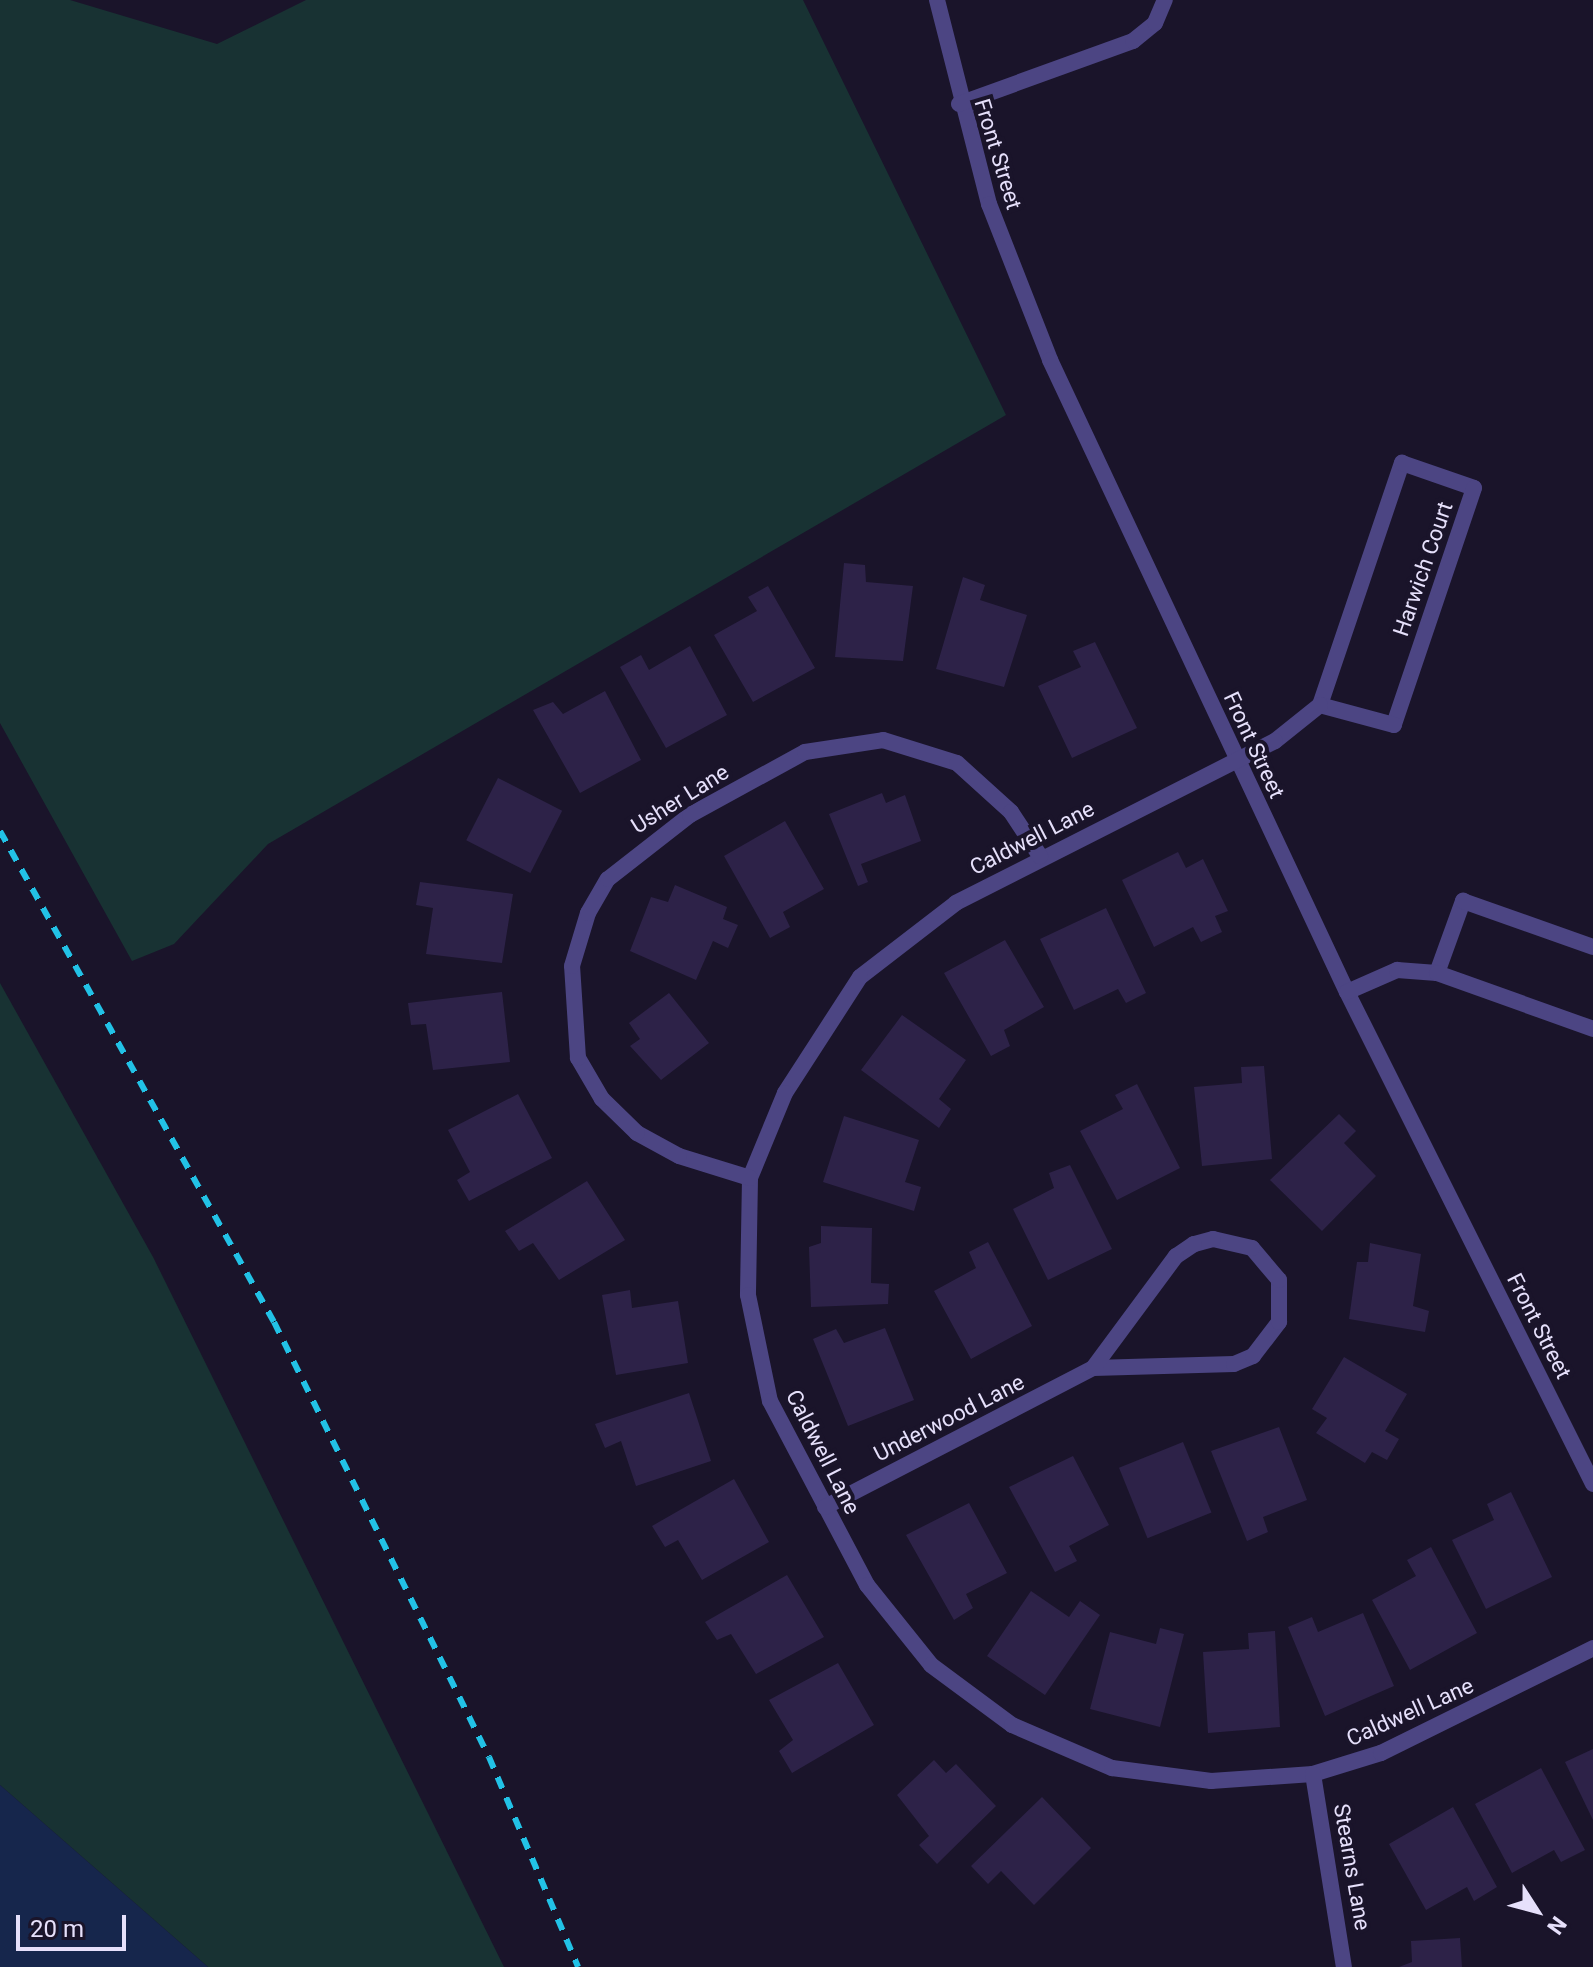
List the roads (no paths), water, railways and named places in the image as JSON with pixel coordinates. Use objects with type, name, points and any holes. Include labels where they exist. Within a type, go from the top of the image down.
[{"type":"street","name":"Front Street","points":[[937,0],[959,104],[1023,298],[1347,992],[1593,1484]]},
{"type":"street","points":[[959,104],[1133,41],[1155,23],[1165,0]]},
{"type":"street","name":"Harwich Court","points":[[1402,463],[1474,488],[1394,725],[1320,705],[1402,463]]},
{"type":"street","points":[[1236,759],[1299,726],[1320,705]]},
{"type":"street","name":"Usher Lane","points":[[750,1178],[679,1156],[637,1133],[602,1099],[578,1058],[572,966],[588,913],[608,879],[690,815],[805,752],[883,740],[957,763],[1011,812],[1040,856]]},
{"type":"street","name":"Caldwell Lane","points":[[1236,759],[1040,856],[901,938],[860,977],[785,1093],[750,1178],[748,1295],[756,1347],[770,1401],[825,1507],[897,1626],[960,1690],[1012,1725],[1112,1768],[1157,1777],[1313,1774],[1381,1753],[1593,1648]]},
{"type":"street","points":[[1437,973],[1463,901],[1593,947]]},
{"type":"street","points":[[1347,992],[1397,970],[1437,973],[1593,1029]]},
{"type":"street","name":"Underwood Lane","points":[[825,1507],[1093,1368],[1234,1364],[1253,1356],[1279,1322],[1279,1280],[1252,1248],[1213,1239],[1194,1244],[1176,1256],[1093,1368]]},
{"type":"street","name":"Stearns Lane","points":[[1313,1774],[1344,1967]]},
{"type":"water","points":[[0,1785],[208,1967],[0,1967]]},
{"type":"railway","points":[[0,831],[274,1322],[489,1757],[578,1967]]}]
